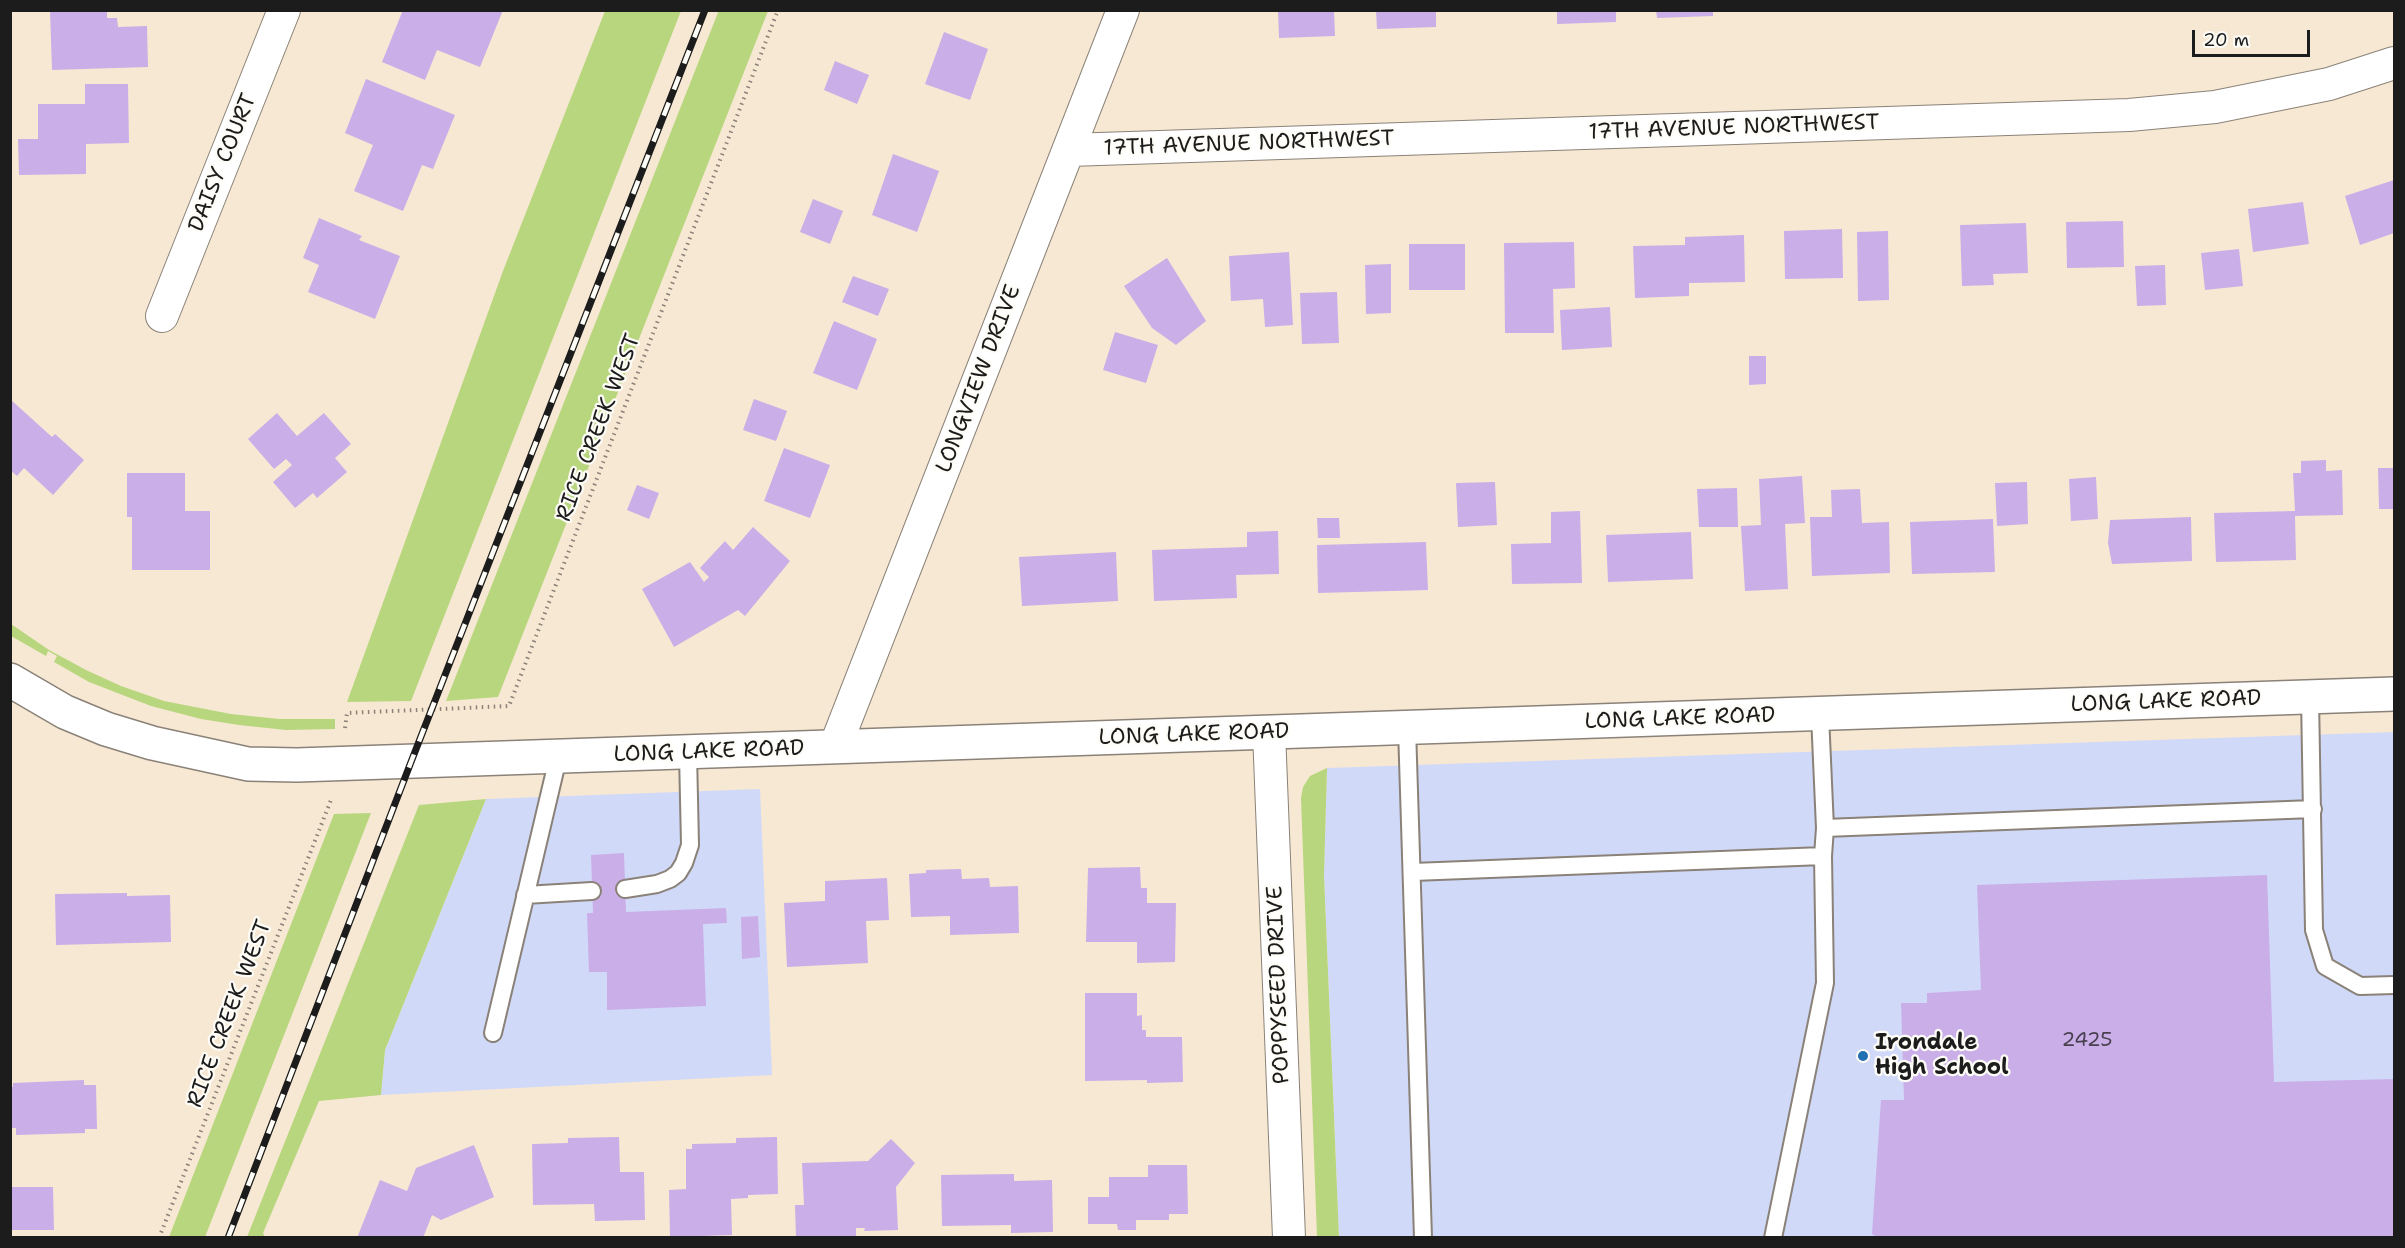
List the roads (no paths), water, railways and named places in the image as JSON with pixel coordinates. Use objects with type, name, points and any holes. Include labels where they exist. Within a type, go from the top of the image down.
[{"type":"street","name":"DAISY COURT","points":[[162,316],[284,10]]},
{"type":"street","name":"LONGVIEW DRIVE","points":[[835,747],[1123,10]]},
{"type":"street","name":"17TH AVENUE NORTHWEST","points":[[1069,150],[2129,115],[2215,107],[2329,84],[2394,63]]},
{"type":"street","name":"LONG LAKE ROAD","points":[[10,680],[65,712],[106,729],[152,743],[248,764],[339,765],[2394,694]]},
{"type":"street","name":"POPPYSEED DRIVE","points":[[1269,732],[1289,1238]]},
{"type":"lane","points":[[2310,696],[2314,930],[2325,966],[2360,987],[2394,985]]},
{"type":"lane","points":[[1773,1238],[1825,983],[1823,856],[1825,828],[1820,715]]},
{"type":"lane","points":[[1407,728],[1423,1238]]},
{"type":"lane","points":[[625,889],[657,884],[670,879],[678,873],[684,863],[690,846],[688,753]]},
{"type":"lane","points":[[493,1033],[558,758]]},
{"type":"lane","points":[[1825,828],[2313,808]]},
{"type":"lane","points":[[1413,872],[1823,856]]},
{"type":"lane","points":[[525,895],[592,891]]},
{"type":"railway","points":[[228,1238],[705,10]]},
{"type":"place","name":"Irondale High School","points":[[1863,1056]]}]
